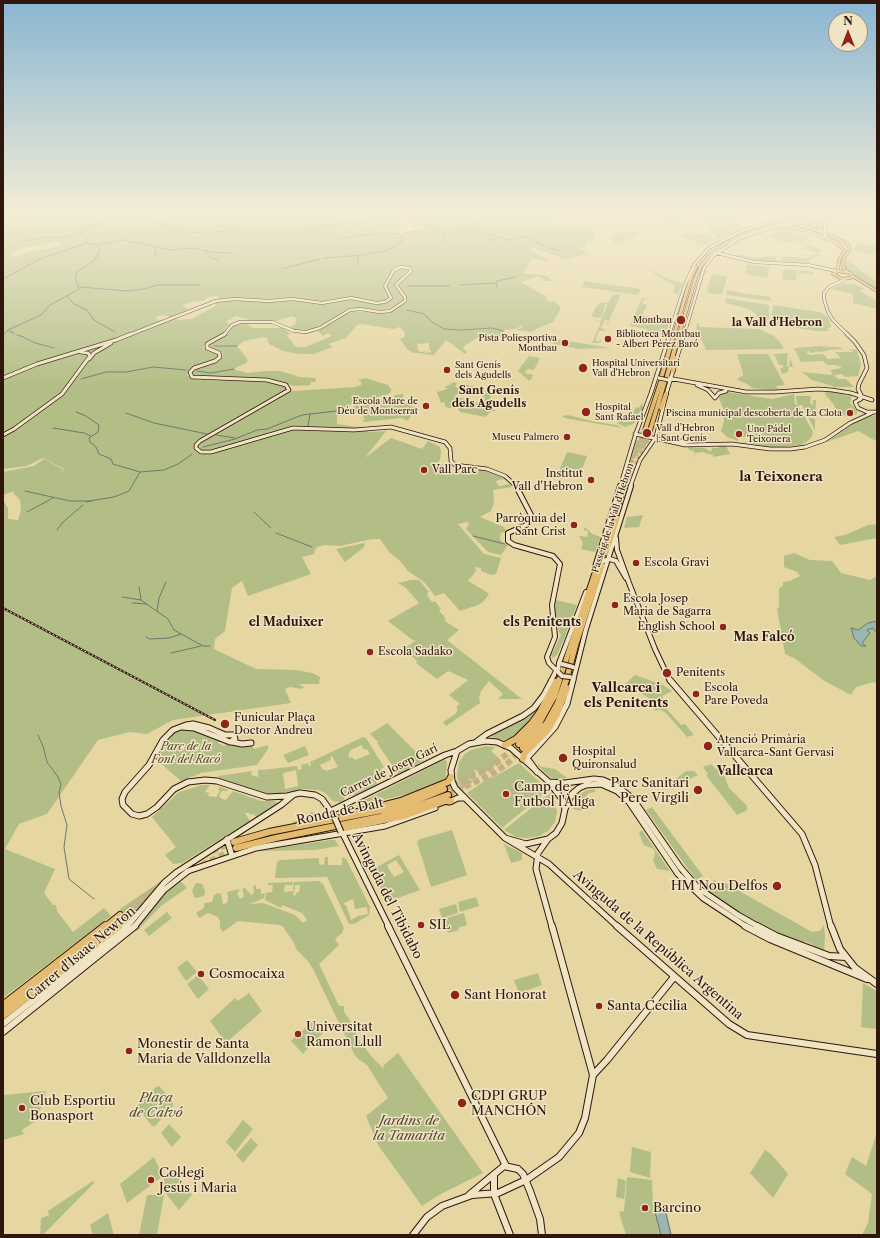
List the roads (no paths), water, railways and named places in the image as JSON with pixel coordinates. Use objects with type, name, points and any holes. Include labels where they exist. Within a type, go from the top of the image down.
[{"type":"highway","points":[[646,434],[687,305],[693,272]]},
{"type":"highway","points":[[664,378],[684,302],[696,272]]},
{"type":"highway","points":[[693,278],[697,272]]},
{"type":"highway","points":[[693,278],[700,272]]},
{"type":"highway","points":[[676,316],[684,302]]},
{"type":"highway","points":[[673,371],[686,319],[687,305]]},
{"type":"highway","points":[[646,434],[666,394]]},
{"type":"highway","points":[[646,434],[651,400],[650,396]]},
{"type":"highway","points":[[618,507],[629,475]]},
{"type":"highway","points":[[521,746],[545,714],[554,696],[565,669],[617,515]]},
{"type":"highway","points":[[505,745],[516,739],[535,720],[565,669]]},
{"type":"highway","points":[[523,759],[524,754],[546,731],[557,714],[569,684],[565,669]]},
{"type":"highway","points":[[308,828],[401,800],[446,783],[451,777]]},
{"type":"highway","points":[[308,828],[354,827],[375,823],[448,795]]},
{"type":"highway","name":"Ronda de Dalt","points":[[235,845],[262,841],[395,806],[448,795]]},
{"type":"highway","points":[[3,1006],[122,918],[3,1015]]},
{"type":"main road","points":[[835,272],[833,273],[834,276],[857,282],[877,292]]},
{"type":"main road","points":[[848,272],[877,292]]},
{"type":"main road","points":[[847,279],[854,277]]},
{"type":"street","points":[[326,303],[345,298],[356,298],[377,303],[388,301],[391,296],[386,289],[386,284],[394,272]]},
{"type":"street","points":[[408,272],[395,285],[396,289],[403,296],[403,301],[389,311],[349,310],[319,328],[307,331],[294,330],[281,323],[271,321],[239,322],[229,326],[224,334],[206,344],[206,349],[218,353],[219,357],[214,361],[191,369],[188,373],[192,378],[267,381],[284,386],[288,389],[284,393],[198,441],[194,444],[194,450],[200,453],[209,454],[295,428],[357,431],[392,428],[443,442],[448,447],[449,459],[452,464],[460,467],[498,473],[510,482],[520,494],[532,514],[532,519],[525,526],[509,532],[507,536],[508,541],[514,545],[553,556],[557,558],[560,564],[552,606],[555,636],[547,659]]},
{"type":"street","name":"Passeig de la Vall d'Hebron","points":[[617,515],[640,460],[656,438],[666,394],[664,378],[676,316],[691,272]]},
{"type":"street","name":"Passeig de la Vall d'Hebron","points":[[476,742],[487,734],[523,716],[534,708],[565,669],[586,629],[602,558],[616,536],[617,515],[636,433],[650,396],[664,378],[673,371],[702,272]]},
{"type":"street","points":[[826,272],[834,276],[836,281],[834,284]]},
{"type":"street","points":[[847,279],[834,284],[824,293],[824,303],[833,320],[855,342],[864,356],[867,368],[859,384],[860,398]]},
{"type":"street","points":[[288,300],[321,304],[345,298]]},
{"type":"street","points":[[68,355],[93,350],[205,304],[229,300],[288,300],[316,303]]},
{"type":"street","points":[[311,303],[332,302]]},
{"type":"street","points":[[3,378],[33,366],[110,343]]},
{"type":"street","points":[[87,361],[110,343]]},
{"type":"street","points":[[87,349],[93,350]]},
{"type":"street","points":[[93,350],[95,351],[94,354]]},
{"type":"street","points":[[3,435],[58,398],[87,361],[93,350]]},
{"type":"street","points":[[81,352],[88,353],[90,356]]},
{"type":"street","points":[[664,378],[689,381],[729,390],[765,392],[818,389],[851,393],[859,390]]},
{"type":"street","points":[[664,378],[699,386],[715,398],[719,393],[729,390]]},
{"type":"street","points":[[859,384],[863,393],[872,400]]},
{"type":"street","points":[[851,393],[860,398],[876,401]]},
{"type":"street","points":[[860,398],[855,402],[857,406],[863,410],[875,412]]},
{"type":"street","points":[[636,433],[685,446],[732,444],[766,449],[793,449],[824,440],[834,435],[850,422],[875,412]]},
{"type":"street","points":[[656,438],[685,442],[703,440]]},
{"type":"street","points":[[616,536],[616,547],[629,583],[655,649],[673,686],[804,837],[815,865],[832,931],[840,949],[853,965],[874,982]]},
{"type":"street","points":[[602,558],[617,562],[629,583]]},
{"type":"street","points":[[547,659],[565,669]]},
{"type":"street","points":[[547,659],[565,669]]},
{"type":"street","name":"Passeig de la Vall d'Hebron","points":[[537,772],[528,761],[528,757],[555,727],[567,704],[565,669]]},
{"type":"street","name":"Avinguda del Tibidabo","points":[[231,739],[194,728],[182,727],[173,730],[165,737],[150,763],[125,792],[122,799],[124,805],[132,814],[140,816],[147,814],[155,809],[174,789],[188,782],[198,781],[217,781],[267,797],[307,793],[322,799],[342,833],[506,1166]]},
{"type":"street","points":[[548,840],[526,844],[505,838],[464,798],[455,788],[451,777],[451,765],[457,751],[476,742],[493,742],[505,745],[549,782],[562,800],[565,809]]},
{"type":"street","name":"Carrer de Josep Garí","points":[[332,814],[445,755],[457,751]]},
{"type":"street","points":[[549,782],[565,783],[586,779],[597,779],[613,784],[638,806],[680,867],[702,891],[750,923],[776,936],[829,956],[846,957]]},
{"type":"street","points":[[413,1235],[424,1220],[435,1210],[448,1203],[467,1196],[494,1194],[526,1180],[559,1157],[576,1137],[585,1118],[593,1075],[536,867],[537,856],[540,849],[561,827],[565,809],[574,792],[589,784],[606,786],[624,793],[678,874],[703,898],[745,926],[770,939],[842,967],[853,974],[874,982]]},
{"type":"street","name":"Carrer d'Isaac Newton","points":[[3,1024],[131,922],[164,883],[177,872],[285,803],[294,794]]},
{"type":"street","name":"Carrer d'Isaac Newton","points":[[3,1032],[133,928],[143,918],[160,894],[176,880],[202,866],[273,844],[385,826],[403,821],[448,795],[464,798]]},
{"type":"street","points":[[632,806],[634,808],[638,806]]},
{"type":"street","name":"Avinguda de la República Argentina","points":[[505,838],[548,863],[674,977],[732,1026],[747,1035],[877,1054]]},
{"type":"street","points":[[227,839],[232,856]]},
{"type":"street","points":[[536,867],[540,863],[548,863]]},
{"type":"street","points":[[842,967],[848,968],[853,965]]},
{"type":"street","points":[[593,1075],[674,977]]},
{"type":"street","points":[[590,1060],[596,1065],[601,1066]]},
{"type":"street","points":[[467,1196],[506,1166],[518,1169],[526,1180],[540,1219],[542,1235]]},
{"type":"street","points":[[494,1175],[494,1194],[510,1235]]},
{"type":"water","points":[[877,621],[877,633],[873,628],[867,630],[870,633],[862,643],[866,646],[861,646],[854,638],[851,628],[858,630],[868,623]]},
{"type":"water","points":[[665,1210],[671,1235],[661,1235],[655,1212]]},
{"type":"waterway","points":[[3,279],[16,272]]},
{"type":"waterway","points":[[3,335],[8,330],[41,315],[50,305],[79,289],[75,277],[77,272]]},
{"type":"waterway","points":[[496,283],[497,281],[516,277]]},
{"type":"waterway","points":[[460,285],[496,283]]},
{"type":"waterway","points":[[496,283],[497,287]]},
{"type":"waterway","points":[[80,287],[127,291],[144,289],[158,285],[199,285]]},
{"type":"waterway","points":[[408,286],[450,286]]},
{"type":"waterway","points":[[67,296],[74,304],[87,310],[94,320],[115,332]]},
{"type":"waterway","points":[[407,310],[424,314],[432,322],[444,329],[461,330],[492,328],[503,331]]},
{"type":"waterway","points":[[9,331],[14,333]]},
{"type":"waterway","points":[[17,335],[24,337]]},
{"type":"waterway","points":[[25,338],[35,343],[54,348]]},
{"type":"waterway","points":[[214,346],[237,346]]},
{"type":"waterway","points":[[81,379],[106,372],[126,372],[153,367],[186,370]]},
{"type":"waterway","points":[[197,371],[211,373],[234,369]]},
{"type":"waterway","points":[[310,414],[336,411]]},
{"type":"waterway","points":[[76,412],[86,416],[99,425],[98,432],[89,438],[90,442],[96,447],[99,454],[111,459],[113,464],[140,472]]},
{"type":"waterway","points":[[126,413],[154,423],[207,434]]},
{"type":"waterway","points":[[203,447],[235,439],[257,430],[267,429],[302,415],[310,414]]},
{"type":"waterway","points":[[308,427],[310,414]]},
{"type":"waterway","points":[[53,428],[84,433],[91,436]]},
{"type":"waterway","points":[[216,435],[235,438]]},
{"type":"waterway","points":[[140,472],[164,470],[178,464],[192,454]]},
{"type":"waterway","points":[[25,491],[70,501],[89,501],[114,497],[129,491],[140,472]]},
{"type":"waterway","points":[[27,512],[53,498]]},
{"type":"waterway","points":[[86,502],[92,501]]},
{"type":"waterway","points":[[57,530],[63,522],[83,505]]},
{"type":"waterway","points":[[254,512],[271,528]]},
{"type":"waterway","points":[[276,533],[312,547]]},
{"type":"waterway","points":[[473,536],[505,544]]},
{"type":"waterway","points":[[157,611],[159,598],[166,582]]},
{"type":"waterway","points":[[139,587],[141,600]]},
{"type":"waterway","points":[[122,597],[141,600]]},
{"type":"waterway","points":[[141,600],[147,604]]},
{"type":"waterway","points":[[132,603],[147,604]]},
{"type":"waterway","points":[[147,604],[168,619],[174,630],[203,646],[210,646]]},
{"type":"waterway","points":[[146,637],[150,639],[169,638],[181,634]]},
{"type":"waterway","points":[[171,653],[201,646]]},
{"type":"waterway","points":[[38,735],[43,746],[47,762],[58,777],[61,784],[59,792],[61,806],[67,825],[64,847],[69,879],[94,899]]},
{"type":"tunnel","points":[[628,475],[634,455],[644,433]]},
{"type":"tunnel","points":[[631,476],[649,434]]},
{"type":"tunnel","points":[[613,518],[617,507]]},
{"type":"tunnel","points":[[598,564],[602,553]]},
{"type":"tunnel","points":[[444,789],[490,768],[519,744]]},
{"type":"tunnel","points":[[448,795],[494,773],[508,763],[523,748]]},
{"type":"tunnel","points":[[212,851],[232,843]]},
{"type":"tunnel","points":[[202,865],[234,849]]},
{"type":"tunnel","points":[[120,915],[162,884]]},
{"type":"tunnel","points":[[124,921],[141,908]]},
{"type":"railway","points":[[3,608],[215,720]]},
{"type":"place","name":"Montbau","points":[[681,320]]},
{"type":"place","name":"Biblioteca Montbau - Albert Pérez Baró","points":[[608,339]]},
{"type":"place","name":"Pista Poliesportiva Montbau","points":[[565,343]]},
{"type":"place","name":"Hospital Universitari Vall d'Hebron","points":[[583,368]]},
{"type":"place","name":"Sant Genís dels Agudells","points":[[447,370]]},
{"type":"place","name":"Escola Mare de Déu de Montserrat","points":[[426,406]]},
{"type":"place","name":"Hospital Sant Rafael","points":[[586,412]]},
{"type":"place","name":"Piscina municipal descoberta de La Clota","points":[[850,413]]},
{"type":"place","name":"Vall d’Hebron | Sant Genís","points":[[647,433]]},
{"type":"place","name":"Uno Pádel Teixonera","points":[[739,434]]},
{"type":"place","name":"Museu Palmero","points":[[567,437]]},
{"type":"place","name":"Vall Parc","points":[[424,470]]},
{"type":"place","name":"Institut Vall d'Hebron","points":[[591,480]]},
{"type":"place","name":"Parròquia del Sant Crist","points":[[574,525]]},
{"type":"place","name":"Escola Gravi","points":[[636,563]]},
{"type":"place","name":"Escola Josep Maria de Sagarra","points":[[615,605]]},
{"type":"place","name":"English School","points":[[723,627]]},
{"type":"place","name":"Escola Sadako","points":[[370,652]]},
{"type":"place","name":"Penitents","points":[[667,673]]},
{"type":"place","name":"Escola Pare Poveda","points":[[696,694]]},
{"type":"place","name":"Funicular Plaça Doctor Andreu","points":[[225,724]]},
{"type":"place","name":"Atenció Primària Vallcarca-Sant Gervasi","points":[[708,746]]},
{"type":"place","name":"Hospital Quironsalud","points":[[563,758]]},
{"type":"place","name":"Parc Sanitari Pere Virgili","points":[[698,790]]},
{"type":"place","name":"Camp de Futbol l'Àliga","points":[[506,794]]},
{"type":"place","name":"HM Nou Delfos","points":[[777,886]]},
{"type":"place","name":"SIL","points":[[421,925]]},
{"type":"place","name":"Cosmocaixa","points":[[201,974]]},
{"type":"place","name":"Sant Honorat","points":[[455,995]]},
{"type":"place","name":"Santa Cecilia","points":[[599,1006]]},
{"type":"place","name":"Universitat Ramon Llull","points":[[298,1034]]},
{"type":"place","name":"Monestir de Santa Maria de Valldonzella","points":[[129,1051]]},
{"type":"place","name":"CDPI GRUP MANCHÓN","points":[[462,1103]]},
{"type":"place","name":"Club Esportiu Bonasport","points":[[22,1108]]},
{"type":"place","name":"Col·legi Jesús i Maria","points":[[151,1180]]},
{"type":"place","name":"Barcino","points":[[645,1208]]},
{"type":"district","name":"la Vall d'Hebron","points":[[777,323]]},
{"type":"district","name":"Sant Genís dels Agudells","points":[[489,397]]},
{"type":"district","name":"la Teixonera","points":[[781,477]]},
{"type":"district","name":"el Maduixer","points":[[286,623]]},
{"type":"district","name":"els Penitents","points":[[542,623]]},
{"type":"district","name":"Mas Falcó","points":[[764,638]]},
{"type":"district","name":"Vallcarca i els Penitents","points":[[626,696]]},
{"type":"district","name":"Vallcarca","points":[[745,772]]},
{"type":"park label","name":"Parc de la Font del Racó","points":[[186,753]]},
{"type":"park label","name":"Plaça de Calvó","points":[[156,1106]]},
{"type":"park label","name":"Jardins de la Tamarita","points":[[409,1128]]}]
